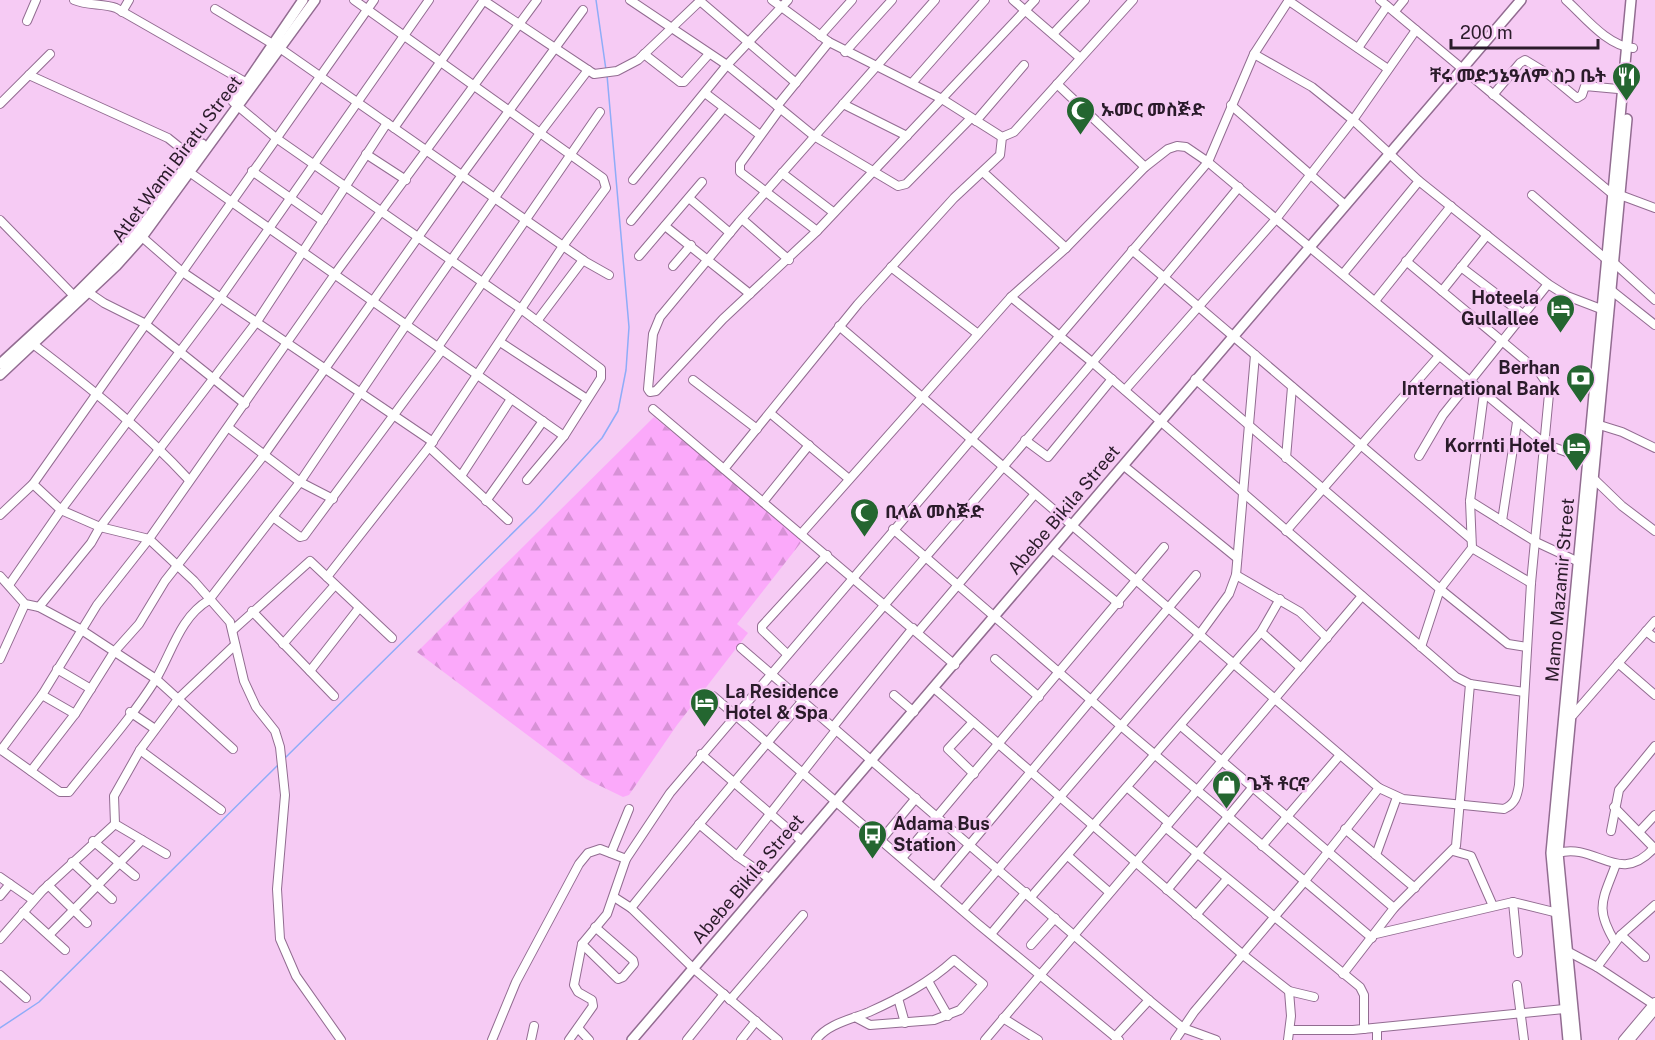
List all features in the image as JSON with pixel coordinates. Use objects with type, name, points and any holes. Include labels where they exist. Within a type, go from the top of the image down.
[{"type":"main road","name":"Atlet Wami Biratu Street","points":[[0,375],[33,344],[137,233],[236,104],[277,46],[303,0]]},
{"type":"main road","name":"Atlet Wami Biratu Street","points":[[0,364],[76,298],[88,292],[142,237],[187,170],[192,158],[236,104],[247,83],[315,0]]},
{"type":"main road","name":"Abebe Bikila Street","points":[[632,1040],[871,760],[935,689],[1124,466],[1159,421],[1521,0]]},
{"type":"main road","name":"Mamo Mazamir Street","points":[[1630,48],[1631,0]]},
{"type":"main road","name":"Mamo Mazamir Street","points":[[1568,1040],[1564,1010],[1558,853],[1583,564],[1588,460],[1596,423],[1630,48],[1637,0]]},
{"type":"main road","name":"Mamo Mazamir Street","points":[[1583,564],[1595,480],[1601,309],[1607,287]]},
{"type":"main road","name":"Mamo Mazamir Street","points":[[1569,715],[1551,853],[1567,951],[1576,1040]]},
{"type":"street","points":[[27,21],[36,0]]},
{"type":"street","points":[[74,0],[86,4],[104,4],[122,12],[247,83]]},
{"type":"street","points":[[122,12],[129,0]]},
{"type":"street","points":[[327,577],[431,444],[563,246],[606,188],[603,178],[354,0]]},
{"type":"street","points":[[0,515],[33,484],[144,322],[374,0]]},
{"type":"street","points":[[9,585],[61,510],[129,423],[221,297],[429,0]]},
{"type":"street","points":[[39,607],[91,543],[100,527],[258,320],[366,154],[440,62],[483,0],[591,72],[617,71],[644,54],[701,0],[796,83]]},
{"type":"street","points":[[537,0],[383,212],[335,274],[246,404],[189,480],[149,539],[80,629],[42,695],[0,749],[60,792],[69,792],[156,680],[184,625],[200,605],[209,600],[300,482],[406,324],[540,133],[591,72]]},
{"type":"street","points":[[630,0],[671,30],[727,65],[814,136],[898,186],[906,184],[974,119],[1024,65]]},
{"type":"street","points":[[772,0],[845,52],[877,65],[942,99],[1002,139]]},
{"type":"street","points":[[633,180],[727,65],[788,0]]},
{"type":"street","points":[[820,36],[852,0]]},
{"type":"street","points":[[845,52],[892,0]]},
{"type":"street","points":[[912,83],[985,0]]},
{"type":"street","points":[[1013,0],[1079,57]]},
{"type":"street","points":[[930,2],[730,233],[655,325],[648,389],[650,392],[656,391],[750,294],[789,260],[1035,0]]},
{"type":"street","points":[[1053,34],[1085,0]]},
{"type":"street","points":[[569,1040],[593,1003],[578,992],[574,986],[582,945],[607,914],[626,859],[670,793],[734,714],[1208,162],[1254,54],[1289,0],[1388,69]]},
{"type":"street","points":[[1380,0],[1618,197],[1655,208]]},
{"type":"street","points":[[1395,11],[1404,0]]},
{"type":"street","points":[[1566,0],[1605,35],[1630,48]]},
{"type":"street","points":[[1002,139],[1014,132],[1129,1]]},
{"type":"street","points":[[1358,48],[1387,6]]},
{"type":"street","points":[[215,9],[277,46],[583,260],[609,275]]},
{"type":"street","points":[[31,771],[75,714],[114,652],[139,624],[165,581],[264,455],[327,369],[462,175],[583,10]]},
{"type":"street","points":[[1125,390],[1276,219],[1353,120],[1416,30]]},
{"type":"street","points":[[817,231],[767,190],[740,172],[739,167],[778,107],[829,42]]},
{"type":"street","points":[[0,104],[50,54]]},
{"type":"street","points":[[644,54],[680,82],[684,82],[709,54]]},
{"type":"street","points":[[1254,54],[1312,87],[1353,120],[1419,181],[1548,284],[1567,296],[1601,309]]},
{"type":"street","points":[[1493,95],[1520,63],[1526,60],[1548,74],[1577,99],[1582,95],[1585,86],[1626,90]]},
{"type":"street","points":[[29,75],[168,138],[192,158]]},
{"type":"street","points":[[1056,84],[1145,167]]},
{"type":"street","points":[[705,93],[760,135]]},
{"type":"street","points":[[236,104],[276,138],[521,309],[601,369],[601,378],[564,436],[527,480]]},
{"type":"street","points":[[843,104],[907,136]]},
{"type":"street","points":[[1231,105],[1345,205]]},
{"type":"street","points":[[631,221],[724,108]]},
{"type":"street","points":[[273,517],[303,537],[394,416],[600,112]]},
{"type":"street","points":[[724,469],[839,326],[954,198],[1000,155],[1002,139]]},
{"type":"street","points":[[801,534],[1011,297],[1066,248],[1145,167],[1168,149],[1177,146],[1186,147],[1239,187],[1545,444],[1588,460]]},
{"type":"street","points":[[366,154],[406,180]]},
{"type":"street","points":[[187,170],[564,436]]},
{"type":"street","points":[[252,171],[323,221]]},
{"type":"street","points":[[983,172],[1066,248]]},
{"type":"street","points":[[782,173],[833,212]]},
{"type":"street","points":[[1343,274],[1419,181]]},
{"type":"street","points":[[639,256],[702,182]]},
{"type":"street","points":[[631,908],[766,742],[1165,278],[1239,187]]},
{"type":"street","points":[[1532,195],[1655,300]]},
{"type":"street","points":[[689,198],[730,233]]},
{"type":"street","points":[[1375,302],[1451,206]]},
{"type":"street","points":[[742,219],[789,260]]},
{"type":"street","points":[[0,220],[76,298]]},
{"type":"street","points":[[665,226],[709,258],[750,294]]},
{"type":"street","points":[[1442,291],[1487,235]]},
{"type":"street","points":[[142,237],[181,271],[258,320],[431,444],[486,501],[508,520]]},
{"type":"street","points":[[673,266],[691,245]]},
{"type":"street","points":[[1132,250],[1471,539]]},
{"type":"street","points":[[537,321],[583,260]]},
{"type":"street","points":[[839,326],[969,440],[1379,788],[1397,797],[1504,810],[1512,806],[1517,798],[1531,583],[1549,394],[1546,382],[1539,372],[1406,261]]},
{"type":"street","points":[[891,267],[978,334]]},
{"type":"street","points":[[1461,267],[1524,315]]},
{"type":"street","points":[[1419,456],[1443,415],[1548,284]]},
{"type":"street","points":[[1607,287],[1655,326]]},
{"type":"street","points":[[88,292],[104,303],[144,322],[246,404]]},
{"type":"street","points":[[1011,297],[1061,335],[1456,677],[1470,684],[1524,692]]},
{"type":"street","points":[[500,342],[587,399]]},
{"type":"street","points":[[33,344],[95,392],[160,449],[189,480]]},
{"type":"street","points":[[963,910],[1199,635],[1229,594],[1236,575],[1256,355]]},
{"type":"street","points":[[1286,531],[1439,356]]},
{"type":"street","points":[[1025,440],[1048,457],[1112,379]]},
{"type":"street","points":[[1195,379],[1440,589],[1508,644],[1527,647]]},
{"type":"street","points":[[693,380],[757,429]]},
{"type":"street","points":[[1286,458],[1292,387]]},
{"type":"street","points":[[1421,647],[1440,589],[1472,548],[1470,501],[1484,393]]},
{"type":"street","points":[[461,476],[511,399]]},
{"type":"street","points":[[653,410],[955,665]]},
{"type":"street","points":[[770,412],[849,479]]},
{"type":"street","points":[[486,501],[543,421]]},
{"type":"street","points":[[1502,521],[1517,422]]},
{"type":"street","points":[[1596,423],[1655,448]]},
{"type":"street","points":[[229,428],[300,482],[333,499]]},
{"type":"street","points":[[763,502],[809,445]]},
{"type":"street","points":[[1124,466],[1237,558]]},
{"type":"street","points":[[1595,480],[1622,506],[1655,531]]},
{"type":"street","points":[[33,484],[61,510],[100,527],[149,539],[179,566],[230,622],[244,681],[256,706],[275,731],[280,747],[285,795],[277,889],[280,939],[296,976],[341,1040]]},
{"type":"street","points":[[737,856],[835,729],[916,630],[959,585],[1034,495]]},
{"type":"street","points":[[1470,501],[1536,542],[1583,564]]},
{"type":"street","points":[[893,529],[1196,791],[1304,882],[1374,936]]},
{"type":"street","points":[[902,858],[1119,604],[1164,547]]},
{"type":"street","points":[[1472,548],[1531,583]]},
{"type":"street","points":[[1053,550],[1119,604]]},
{"type":"street","points":[[787,654],[762,630],[762,626],[827,555]]},
{"type":"street","points":[[233,630],[306,562],[313,562],[392,638]]},
{"type":"street","points":[[934,886],[1196,575]]},
{"type":"street","points":[[1236,575],[1300,612],[1327,638]]},
{"type":"street","points":[[1,578],[25,604],[39,607],[80,629],[156,680],[233,749]]},
{"type":"street","points":[[283,644],[335,585]]},
{"type":"street","points":[[985,1040],[1362,596]]},
{"type":"street","points":[[991,934],[1068,856],[1128,788],[1261,632],[1280,600]]},
{"type":"street","points":[[0,659],[25,604]]},
{"type":"street","points":[[310,671],[359,608]]},
{"type":"street","points":[[252,611],[334,696]]},
{"type":"street","points":[[1569,715],[1655,621]]},
{"type":"street","points":[[1646,631],[1655,638]]},
{"type":"street","points":[[1261,632],[1301,668]]},
{"type":"street","points":[[115,824],[114,796],[140,750],[178,699],[235,645]]},
{"type":"street","points":[[741,648],[1149,1000],[1183,1028],[1216,1040]]},
{"type":"street","points":[[995,658],[1039,697]]},
{"type":"street","points":[[1618,663],[1655,695]]},
{"type":"street","points":[[57,669],[91,689]]},
{"type":"street","points":[[1343,974],[1394,908],[1453,851],[1460,806],[1470,684]]},
{"type":"street","points":[[935,689],[1242,954],[1289,991],[1314,997]]},
{"type":"street","points":[[42,695],[75,714]]},
{"type":"street","points":[[894,695],[914,712]]},
{"type":"street","points":[[713,696],[1039,975],[1117,1038],[1149,1000]]},
{"type":"street","points":[[130,712],[155,729]]},
{"type":"street","points":[[972,722],[948,749],[974,774]]},
{"type":"street","points":[[1181,726],[1394,908]]},
{"type":"street","points":[[1611,831],[1619,790],[1655,746]]},
{"type":"street","points":[[140,750],[221,810]]},
{"type":"street","points":[[701,754],[802,841]]},
{"type":"street","points":[[1262,846],[1340,756]]},
{"type":"street","points":[[1128,788],[1197,854],[1360,987],[1364,995],[1364,1029]]},
{"type":"street","points":[[1167,890],[1252,788]]},
{"type":"street","points":[[1175,1040],[1242,954],[1304,882],[1379,788]]},
{"type":"street","points":[[1377,855],[1397,797]]},
{"type":"street","points":[[881,840],[916,798]]},
{"type":"street","points":[[1558,853],[1577,850],[1616,864],[1638,863],[1655,849],[1614,807]]},
{"type":"street","points":[[610,853],[629,809]]},
{"type":"street","points":[[1639,832],[1655,815]]},
{"type":"street","points":[[115,824],[166,854]]},
{"type":"street","points":[[1,934],[93,841],[115,824]]},
{"type":"street","points":[[699,824],[737,856],[770,879]]},
{"type":"street","points":[[1346,829],[1415,888]]},
{"type":"street","points":[[49,935],[142,840]]},
{"type":"street","points":[[93,841],[135,876]]},
{"type":"street","points":[[492,1040],[516,982],[570,879],[594,850],[626,859]]},
{"type":"street","points":[[1453,851],[1471,856],[1493,906]]},
{"type":"street","points":[[1068,856],[1109,892]]},
{"type":"street","points":[[72,862],[112,899]]},
{"type":"street","points":[[1615,942],[1604,923],[1601,909],[1616,864]]},
{"type":"street","points":[[0,877],[33,900]]},
{"type":"street","points":[[1196,915],[1227,879]]},
{"type":"street","points":[[0,896],[10,884]]},
{"type":"street","points":[[48,885],[87,922]]},
{"type":"street","points":[[614,897],[631,908],[694,969],[778,1040]]},
{"type":"street","points":[[1374,936],[1513,902],[1524,903],[1560,915]]},
{"type":"street","points":[[1513,902],[1518,953]]},
{"type":"street","points":[[1597,967],[1621,935],[1654,908]]},
{"type":"street","points":[[23,912],[65,950]]},
{"type":"street","points":[[687,1040],[803,915]]},
{"type":"street","points":[[1031,945],[1055,918]]},
{"type":"street","points":[[582,945],[618,979],[623,977],[634,964],[633,960],[595,927]]},
{"type":"street","points":[[1621,935],[1645,957]]},
{"type":"street","points":[[1567,951],[1597,967],[1654,1006]]},
{"type":"street","points":[[816,1040],[821,1034],[855,1017],[898,998],[928,981],[954,960],[983,984],[960,1010],[948,1016],[905,1023],[870,1025],[855,1017]]},
{"type":"street","points":[[0,975],[26,998]]},
{"type":"street","points":[[928,981],[948,1016]]},
{"type":"street","points":[[1517,985],[1524,1040]]},
{"type":"street","points":[[1288,1040],[1289,991]]},
{"type":"street","points":[[898,998],[905,1023]]},
{"type":"street","points":[[1623,1040],[1654,1006]]},
{"type":"street","points":[[1630,1040],[1654,1006]]},
{"type":"street","points":[[1290,1030],[1364,1029],[1564,1010]]},
{"type":"street","points":[[1004,1018],[1032,1038]]},
{"type":"street","points":[[741,1040],[756,1021]]},
{"type":"street","points":[[531,1040],[534,1026]]},
{"type":"street","points":[[1377,1028],[1377,1040]]},
{"type":"street","points":[[578,1029],[589,1040]]},
{"type":"green space","points":[[654,417],[803,540],[737,624],[748,633],[677,725],[629,795],[623,797],[586,779],[417,652]]},
{"type":"waterway","points":[[596,0],[606,70]]},
{"type":"waterway","points":[[285,758],[535,511],[602,438],[618,411],[626,370],[629,327],[607,75]]},
{"type":"waterway","points":[[0,1028],[39,1002],[279,764]]},
{"type":"place","name":"ቸሩ መድኃኔዓለም ስጋ ቤት","points":[[1627,102]]},
{"type":"place","name":"ኡመር መስጅድ","points":[[1080,136]]},
{"type":"place","name":"Hoteela Gullallee","points":[[1560,334]]},
{"type":"place","name":"Berhan International Bank","points":[[1581,404]]},
{"type":"place","name":"Korrnti Hotel","points":[[1577,472]]},
{"type":"place","name":"ቢላል መስጅድ","points":[[864,538]]},
{"type":"place","name":"La Residence Hotel & Spa","points":[[704,728]]},
{"type":"place","name":"ጌች ቶርኖ","points":[[1226,810]]},
{"type":"place","name":"Adama Bus Station","points":[[872,860]]}]
